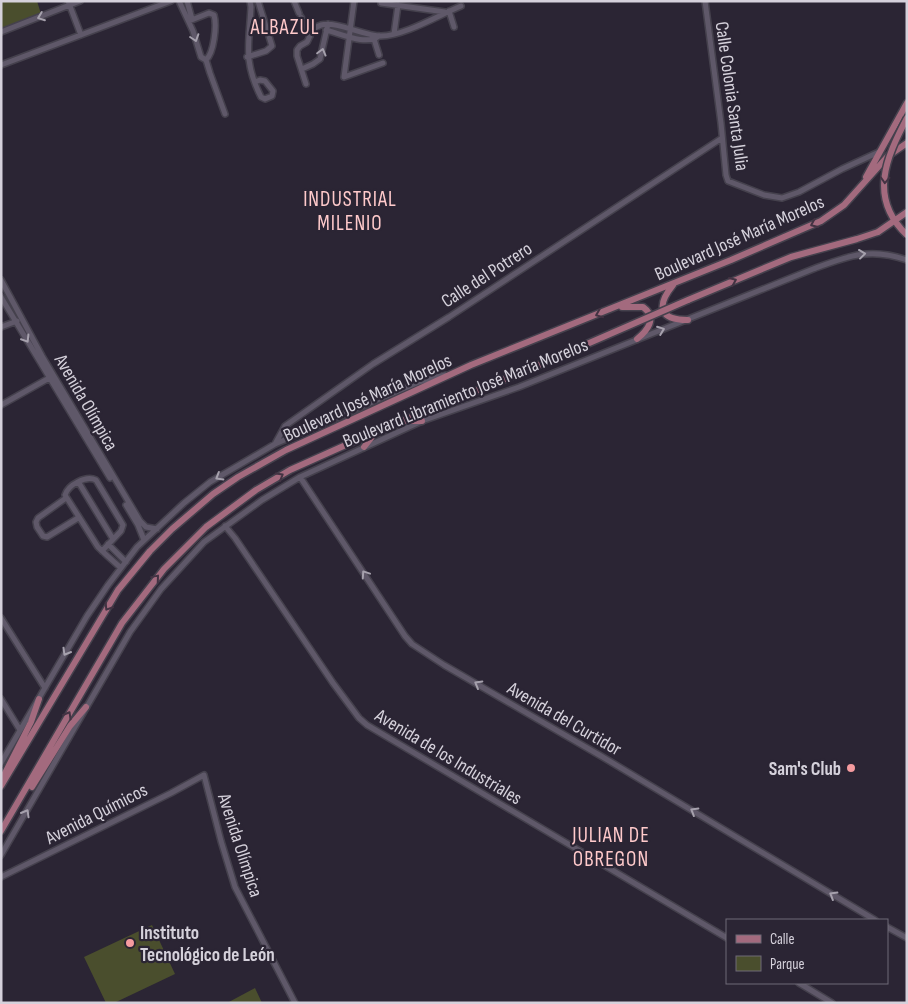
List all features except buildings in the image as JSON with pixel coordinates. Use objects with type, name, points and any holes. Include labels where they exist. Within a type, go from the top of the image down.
[{"type":"main road","points":[[864,182],[907,103]]},
{"type":"main road","points":[[907,118],[889,156],[884,184],[888,205],[897,224],[907,235]]},
{"type":"main road","points":[[864,182],[888,156],[907,143]]},
{"type":"main road","name":"Boulevard José María Morelos","points":[[1,786],[118,590],[150,551],[213,494],[238,477],[269,460],[455,373],[674,284],[821,221],[844,205],[864,182]]},
{"type":"main road","name":"Boulevard José María Morelos","points":[[1,831],[122,623],[148,587],[176,555],[218,516],[256,490],[290,470],[377,431],[525,371],[791,257],[857,240],[878,232],[907,212]]},
{"type":"main road","points":[[674,284],[664,297],[662,309],[671,318],[688,320]]},
{"type":"main road","points":[[616,307],[639,306],[647,310],[651,324],[646,332],[637,339]]},
{"type":"main road","points":[[398,422],[422,421]]},
{"type":"main road","points":[[364,447],[377,431]]},
{"type":"main road","points":[[1,780],[31,722],[39,698]]},
{"type":"main road","points":[[18,803],[34,783],[70,726],[86,707]]},
{"type":"street","points":[[1,32],[69,3],[80,1]]},
{"type":"street","points":[[1,65],[171,1]]},
{"type":"street","points":[[179,1],[190,20]]},
{"type":"street","points":[[187,1],[190,20],[201,57],[206,60],[225,114]]},
{"type":"street","points":[[250,1],[248,57],[255,82]]},
{"type":"street","points":[[248,57],[266,51],[272,46],[258,1]]},
{"type":"street","points":[[294,1],[310,36]]},
{"type":"street","points":[[354,1],[344,77],[383,63]]},
{"type":"street","name":"Calle Colonia Santa Julia","points":[[705,1],[728,181],[772,197],[789,196],[879,152]]},
{"type":"street","points":[[69,3],[81,35]]},
{"type":"street","points":[[381,3],[448,12]]},
{"type":"street","points":[[394,34],[398,5]]},
{"type":"street","points":[[306,84],[296,50],[307,42],[312,30],[316,27],[350,29],[380,36],[394,34],[461,6]]},
{"type":"street","points":[[429,9],[429,20]]},
{"type":"street","points":[[190,20],[209,12],[214,15],[216,21],[212,52],[206,60]]},
{"type":"street","points":[[448,12],[454,27]]},
{"type":"street","points":[[250,18],[262,15]]},
{"type":"street","points":[[327,27],[364,40],[374,40],[380,36]]},
{"type":"street","points":[[302,68],[320,59],[327,27]]},
{"type":"street","points":[[373,34],[378,55]]},
{"type":"street","name":"Calle del Potrero","points":[[276,444],[285,426],[373,364],[722,138]]},
{"type":"street","name":"Boulevard Libramiento José María Morelos","points":[[1,856],[143,612],[204,542],[262,500],[300,477],[422,421],[518,387],[788,279],[850,256],[877,253],[907,260]]},
{"type":"street","name":"Avenida Olímpica","points":[[1,280],[52,377],[138,525],[144,540]]},
{"type":"street","name":"Avenida Olímpica","points":[[1,297],[140,521],[146,527],[157,529]]},
{"type":"street","points":[[1,327],[23,320]]},
{"type":"street","name":"Boulevard Libramiento José María Morelos","points":[[1,763],[87,616],[121,568],[144,540],[184,503],[210,482],[276,444],[419,382],[455,373]]},
{"type":"street","points":[[1,405],[52,377]]},
{"type":"street","name":"Avenida del Curtidor","points":[[300,477],[412,644],[444,665],[601,756],[873,919]]},
{"type":"street","points":[[102,551],[122,529],[123,525],[94,479],[88,478],[67,490],[66,498],[93,541],[102,551],[121,568]]},
{"type":"street","points":[[79,483],[113,539]]},
{"type":"street","points":[[66,498],[38,518],[36,527],[43,536],[47,537],[78,518]]},
{"type":"street","name":"Avenida de los Industriales","points":[[225,526],[338,690],[359,718],[367,725],[726,937]]},
{"type":"street","points":[[108,544],[126,562]]},
{"type":"street","points":[[1,618],[45,688]]},
{"type":"street","points":[[1,699],[20,730]]},
{"type":"street","name":"Avenida Olímpica","points":[[204,775],[235,887],[295,1003]]},
{"type":"street","name":"Avenida Químicos","points":[[1,877],[204,775]]},
{"type":"street","points":[[888,928],[907,938]]},
{"type":"street","points":[[801,984],[832,1003]]},
{"type":"green space","points":[[1,1],[37,1],[41,14],[1,29]]},
{"type":"green space","points":[[152,925],[175,974],[114,1003],[106,1003],[84,957]]},
{"type":"green space","points":[[255,988],[262,1003],[227,1003]]},
{"type":"place","name":"Sam's Club","points":[[851,768]]},
{"type":"place","name":"Instituto Tecnológico de León","points":[[130,943]]},
{"type":"district","name":"ALBAZUL","points":[[285,27]]},
{"type":"district","name":"INDUSTRIAL MILENIO","points":[[350,211]]},
{"type":"district","name":"JULIAN DE OBREGON","points":[[611,847]]}]
